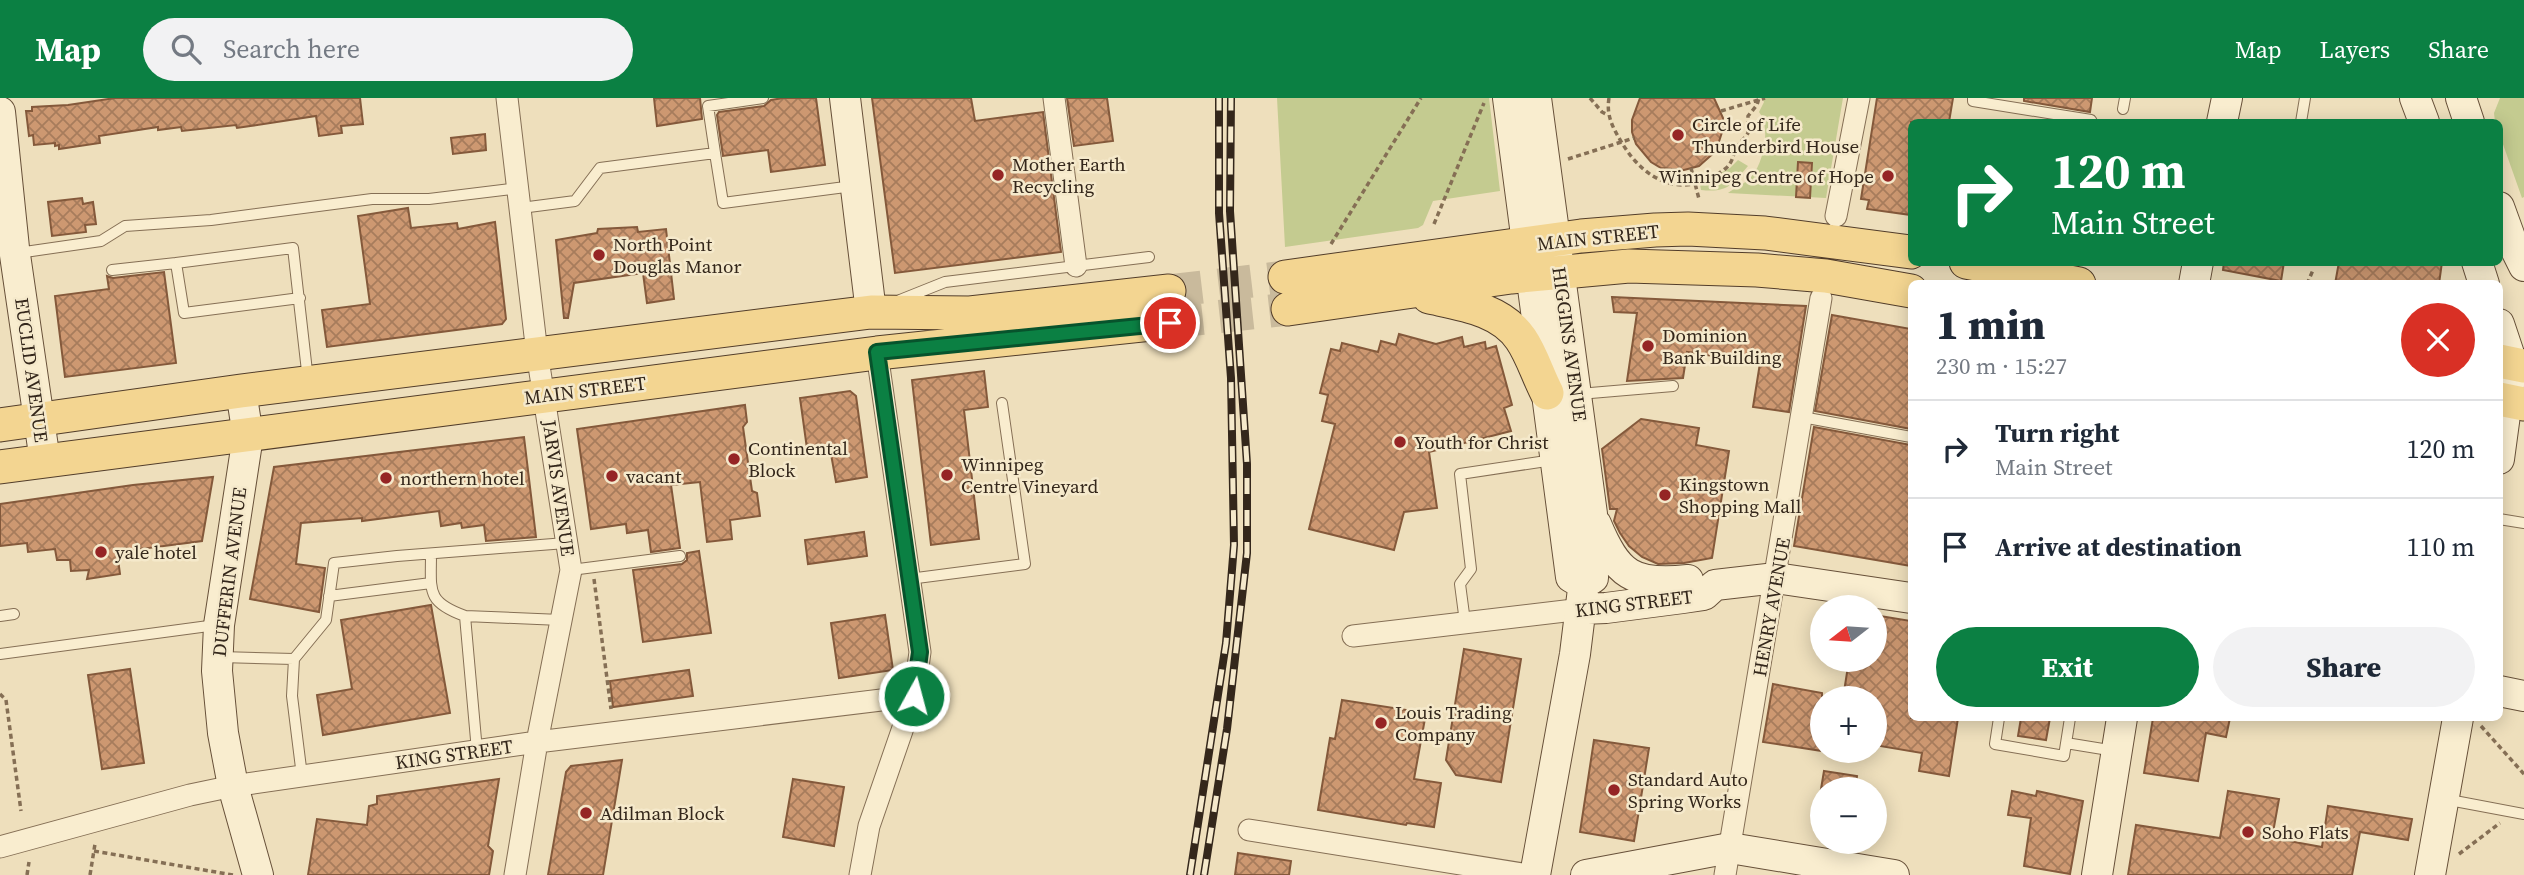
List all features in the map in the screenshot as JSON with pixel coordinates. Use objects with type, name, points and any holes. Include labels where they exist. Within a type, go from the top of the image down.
[{"type":"main road","points":[[845,98],[871,312]]},
{"type":"main road","name":"HIGGINS AVENUE","points":[[1508,98],[1543,258],[1562,394],[1592,514],[1593,578],[1582,596],[1535,875]]},
{"type":"main road","name":"HIGGINS AVENUE","points":[[1536,98],[1543,258]]},
{"type":"main road","points":[[2223,119],[2227,98]]},
{"type":"main road","points":[[2415,98],[2423,119]]},
{"type":"main road","points":[[2460,98],[2468,119]]},
{"type":"main road","points":[[2477,98],[2477,119]]},
{"type":"main road","name":"EUCLID AVENUE","points":[[0,111],[10,250],[45,461]]},
{"type":"main road","points":[[2503,218],[2524,265]]},
{"type":"main road","name":"MAIN STREET","points":[[1288,309],[1413,293],[1543,258],[1621,232],[1701,229],[1800,236],[1908,252]]},
{"type":"main road","name":"MAIN STREET","points":[[1285,276],[1543,258],[1826,276],[1908,290]]},
{"type":"main road","points":[[1986,266],[2058,280]]},
{"type":"main road","points":[[1413,293],[1475,308],[1502,320],[1521,338],[1562,394]]},
{"type":"main road","name":"MAIN STREET","points":[[0,425],[241,391],[871,312],[970,313],[1170,307],[877,352],[0,467]]},
{"type":"main road","points":[[2503,336],[2512,363],[2511,401],[2503,440]]},
{"type":"main road","name":"DUFFERIN AVENUE","points":[[241,391],[248,436],[219,625],[218,657],[223,733],[233,786],[258,875]]},
{"type":"main road","name":"HIGGINS AVENUE","points":[[1562,394],[1555,460],[1571,577],[1582,596]]},
{"type":"main road","points":[[1592,514],[1605,544],[1626,571],[1645,582],[1659,584],[1701,579],[1715,585]]},
{"type":"main road","name":"KING STREET","points":[[1582,596],[1606,608],[1704,594],[1715,585],[1776,578],[1908,598]]},
{"type":"main road","points":[[2503,692],[2524,696]]},
{"type":"main road","points":[[2097,875],[2122,721]]},
{"type":"main road","points":[[2441,867],[2444,799],[2466,721]]},
{"type":"main road","points":[[1586,875],[1728,862],[1894,875]]},
{"type":"street","name":"JARVIS AVENUE","points":[[507,98],[537,353],[571,570],[537,742],[515,875]]},
{"type":"street","points":[[1054,98],[1076,265]]},
{"type":"street","points":[[1836,216],[1859,98]]},
{"type":"street","name":"HENRY AVENUE","points":[[1728,862],[1821,298]]},
{"type":"street","points":[[860,875],[869,826],[914,696],[920,652],[877,352]]},
{"type":"street","name":"KING STREET","points":[[1353,636],[1465,622],[1582,596]]},
{"type":"street","name":"KING STREET","points":[[0,847],[190,795],[233,786],[537,742],[914,696]]},
{"type":"street","points":[[1249,830],[1529,875]]},
{"type":"lane","points":[[763,98],[708,106],[723,203],[856,186]]},
{"type":"lane","points":[[1973,98],[1973,101],[2085,119]]},
{"type":"lane","points":[[2302,119],[2305,98]]},
{"type":"lane","points":[[10,250],[101,241],[125,226],[211,220],[372,199],[520,198],[575,201],[600,168],[715,153]]},
{"type":"lane","points":[[112,270],[293,248],[308,383]]},
{"type":"lane","points":[[871,312],[945,282],[1149,257]]},
{"type":"lane","points":[[176,263],[184,313],[300,298]]},
{"type":"lane","points":[[1562,394],[1673,386]]},
{"type":"lane","points":[[909,579],[1025,564],[1002,402]]},
{"type":"lane","points":[[1802,417],[1908,436]]},
{"type":"lane","points":[[1465,622],[1460,584],[1471,569],[1460,474],[1555,460]]},
{"type":"lane","points":[[2503,520],[2524,523]]},
{"type":"lane","points":[[302,776],[292,696],[294,659],[326,620],[334,563],[566,543]]},
{"type":"lane","points":[[431,554],[434,597],[445,609],[465,616],[561,620]]},
{"type":"lane","points":[[571,570],[680,556]]},
{"type":"lane","points":[[329,596],[431,583]]},
{"type":"lane","points":[[0,615],[14,614]]},
{"type":"lane","points":[[465,616],[477,751]]},
{"type":"lane","points":[[0,654],[219,625]]},
{"type":"lane","points":[[218,657],[294,659]]},
{"type":"lane","points":[[1999,721],[1995,744],[2064,756],[2070,721]]},
{"type":"lane","points":[[2066,743],[2117,751]]},
{"type":"lane","points":[[2444,799],[2519,813]]},
{"type":"path","points":[[1331,244],[1421,98]]},
{"type":"path","points":[[1434,224],[1486,98]]},
{"type":"path","points":[[1590,98],[1608,115]]},
{"type":"path","points":[[1609,98],[1608,115],[1634,162],[1655,178],[1675,185],[1695,184],[1722,171],[1733,161],[1737,147],[1748,133],[1748,116],[1761,99]]},
{"type":"path","points":[[1721,111],[1761,99]]},
{"type":"path","points":[[1562,160],[1634,138]]},
{"type":"path","points":[[1691,168],[1699,199]]},
{"type":"path","points":[[2309,280],[2313,270]]},
{"type":"path","points":[[593,567],[611,709]]},
{"type":"path","points":[[0,694],[6,700],[21,811]]},
{"type":"path","points":[[0,713],[7,712]]},
{"type":"path","points":[[2469,721],[2524,774]]},
{"type":"path","points":[[2441,867],[2519,813]]},
{"type":"path","points":[[90,875],[95,844]]},
{"type":"path","points":[[94,851],[235,875]]},
{"type":"path","points":[[27,875],[29,862]]},
{"type":"green space","points":[[1277,98],[1489,98],[1500,191],[1433,201],[1423,225],[1418,228],[1285,247]]},
{"type":"green space","points":[[1762,98],[1843,98],[1826,198],[1728,193],[1750,179],[1760,162],[1765,135],[1763,118],[1759,112],[1764,102]]},
{"type":"green space","points":[[2500,98],[2524,98],[2522,198],[2503,144],[2503,119],[2495,119],[2494,113]]},
{"type":"green space","points":[[1738,160],[1748,166],[1733,183],[1723,189],[1701,190],[1700,184],[1730,168]]},
{"type":"building","points":[[115,98],[360,98],[363,124],[341,126],[342,133],[319,136],[316,116],[237,128],[236,125],[182,131],[181,127],[158,130],[158,127],[99,136],[100,143],[59,149],[59,145],[55,146],[55,143],[34,145],[33,135],[29,136],[26,111],[32,111],[32,107]]},
{"type":"building","points":[[654,98],[700,98],[702,119],[657,126]]},
{"type":"building","points":[[816,98],[825,165],[771,172],[768,150],[723,156],[717,115],[719,112],[764,106],[771,100]]},
{"type":"building","points":[[872,98],[971,98],[975,121],[1043,112],[1061,252],[895,273]]},
{"type":"building","points":[[1067,98],[1107,98],[1113,141],[1074,146]]},
{"type":"building","name":"Circle of Life Thunderbird House","points":[[1640,98],[1714,98],[1723,118],[1723,129],[1716,151],[1699,166],[1684,170],[1661,168],[1651,162],[1636,144],[1632,132],[1632,120]]},
{"type":"building","name":"Winnipeg Centre of Hope","points":[[1877,98],[1953,98],[1950,119],[1908,119],[1908,215],[1867,209],[1869,200],[1861,199]]},
{"type":"building","points":[[2024,98],[2092,98],[2090,112],[2024,101]]},
{"type":"building","points":[[485,134],[486,150],[453,154],[451,138]]},
{"type":"building","points":[[1798,162],[1812,163],[1810,198],[1796,197]]},
{"type":"building","points":[[82,198],[83,204],[93,202],[96,224],[85,225],[86,232],[52,236],[48,202]]},
{"type":"building","points":[[408,208],[411,228],[457,223],[458,229],[495,222],[506,319],[502,324],[327,347],[322,310],[370,304],[358,216]]},
{"type":"building","name":"North Point Douglas Manor","points":[[637,227],[638,232],[666,229],[674,299],[647,303],[643,273],[574,283],[568,318],[564,318],[556,240],[597,233],[598,229]]},
{"type":"building","points":[[2224,266],[2283,266],[2281,280],[2223,270]]},
{"type":"building","points":[[2338,266],[2441,266],[2440,280],[2336,280]]},
{"type":"building","points":[[164,272],[176,363],[65,377],[55,296],[109,289],[107,276],[113,278]]},
{"type":"building","points":[[1612,297],[1806,306],[1789,412],[1753,407],[1760,363],[1687,352],[1683,378],[1627,381],[1637,313],[1614,312]]},
{"type":"building","points":[[1832,315],[1908,328],[1908,428],[1815,411]]},
{"type":"building","name":"Youth for Christ","points":[[1399,334],[1436,344],[1462,337],[1464,347],[1485,342],[1486,349],[1496,346],[1512,405],[1504,408],[1511,431],[1429,452],[1437,508],[1404,512],[1394,550],[1309,529],[1335,424],[1322,421],[1328,395],[1320,393],[1331,349],[1340,351],[1342,343],[1378,352],[1381,341],[1396,345]]},
{"type":"building","name":"Winnipeg Centre Vineyard","points":[[984,371],[988,407],[964,410],[979,539],[931,545],[912,380]]},
{"type":"building","points":[[850,391],[856,396],[867,477],[836,482],[831,454],[808,456],[800,398]]},
{"type":"building","points":[[745,405],[747,422],[743,427],[752,491],[757,493],[760,516],[730,520],[732,539],[707,542],[700,482],[671,485],[680,548],[651,552],[648,530],[627,533],[626,524],[591,529],[577,429]]},
{"type":"building","name":"Kingstown Shopping Mall","points":[[1641,419],[1699,428],[1696,445],[1729,451],[1712,558],[1658,564],[1642,557],[1629,546],[1620,533],[1614,521],[1617,509],[1610,509],[1602,449]]},
{"type":"building","points":[[1814,427],[1908,444],[1908,565],[1794,546]]},
{"type":"building","points":[[524,437],[536,537],[486,541],[484,525],[462,528],[461,523],[441,526],[439,511],[362,521],[362,518],[301,523],[296,564],[325,568],[319,612],[250,599],[274,467]]},
{"type":"building","points":[[213,477],[202,541],[117,552],[120,574],[87,579],[89,570],[71,571],[70,560],[57,560],[55,549],[28,552],[27,543],[0,546],[0,504],[133,485]]},
{"type":"building","points":[[864,532],[867,556],[808,564],[805,540]]},
{"type":"building","points":[[699,551],[711,633],[643,642],[633,570],[682,564],[687,560],[687,553]]},
{"type":"building","points":[[431,605],[450,713],[323,735],[317,695],[352,689],[341,620]]},
{"type":"building","points":[[885,615],[893,670],[839,678],[831,623]]},
{"type":"building","points":[[1887,617],[1908,621],[1908,721],[1958,721],[1949,776],[1919,771],[1922,753],[1887,747],[1887,686],[1845,686],[1847,672],[1887,672]]},
{"type":"building","points":[[1464,649],[1521,659],[1501,782],[1456,775],[1446,760]]},
{"type":"building","points":[[130,669],[144,763],[102,769],[88,675]]},
{"type":"building","points":[[689,670],[693,696],[613,707],[610,681]]},
{"type":"building","points":[[1773,684],[1810,691],[1810,749],[1763,742]]},
{"type":"building","points":[[1342,700],[1426,713],[1414,779],[1441,783],[1434,827],[1318,810],[1330,738],[1335,739]]},
{"type":"building","points":[[2020,721],[2049,721],[2046,740],[2018,736]]},
{"type":"building","points":[[2153,721],[2229,721],[2226,737],[2206,733],[2198,781],[2144,773]]},
{"type":"building","name":"Standard Auto Spring Works","points":[[1594,740],[1649,748],[1634,841],[1580,832]]},
{"type":"building","name":"Adilman Block","points":[[622,760],[603,875],[548,875],[566,772],[571,766]]},
{"type":"building","points":[[1824,771],[1857,776],[1857,777],[1823,777]]},
{"type":"building","points":[[499,779],[488,846],[493,851],[489,875],[308,875],[317,819],[367,825],[369,806],[377,804],[377,796]]},
{"type":"building","points":[[793,779],[844,787],[834,846],[783,837]]},
{"type":"building","points":[[2012,791],[2036,796],[2037,791],[2083,801],[2070,874],[2024,866],[2031,818],[2008,815]]},
{"type":"building","name":"Soho Flats","points":[[2228,791],[2279,799],[2272,838],[2322,847],[2328,806],[2412,819],[2408,840],[2360,832],[2352,875],[2128,875],[2136,825],[2220,838]]},
{"type":"building","points":[[1238,853],[1291,861],[1289,875],[1235,875]]},
{"type":"tunnel","points":[[1169,291],[1285,277]]},
{"type":"tunnel","points":[[1170,322],[1288,309]]},
{"type":"railway","points":[[1190,875],[1226,643],[1234,545],[1231,378],[1219,213],[1219,98]]},
{"type":"railway","points":[[1204,875],[1227,729],[1247,553],[1247,464],[1230,211],[1231,98]]},
{"type":"place","name":"Circle of Life Thunderbird House","points":[[1678,135]]},
{"type":"place","name":"Mother Earth Recycling","points":[[998,175]]},
{"type":"place","name":"Winnipeg Centre of Hope","points":[[1888,176]]},
{"type":"place","name":"North Point Douglas Manor","points":[[599,255]]},
{"type":"place","name":"Dominion Bank Building","points":[[1648,346]]},
{"type":"place","name":"Youth for Christ","points":[[1400,442]]},
{"type":"place","name":"Continental Block","points":[[734,459]]},
{"type":"place","name":"Winnipeg Centre Vineyard","points":[[947,475]]},
{"type":"place","name":"vacant","points":[[612,476]]},
{"type":"place","name":"northern hotel","points":[[386,478]]},
{"type":"place","name":"Kingstown Shopping Mall","points":[[1665,495]]},
{"type":"place","name":"yale hotel","points":[[101,552]]},
{"type":"place","name":"Louis Trading Company","points":[[1381,723]]},
{"type":"place","name":"Standard Auto Spring Works","points":[[1614,790]]},
{"type":"place","name":"Adilman Block","points":[[586,813]]},
{"type":"place","name":"Soho Flats","points":[[2248,832]]},
{"type":"route","points":[[914,696],[920,652],[877,352],[1170,323]]}]
